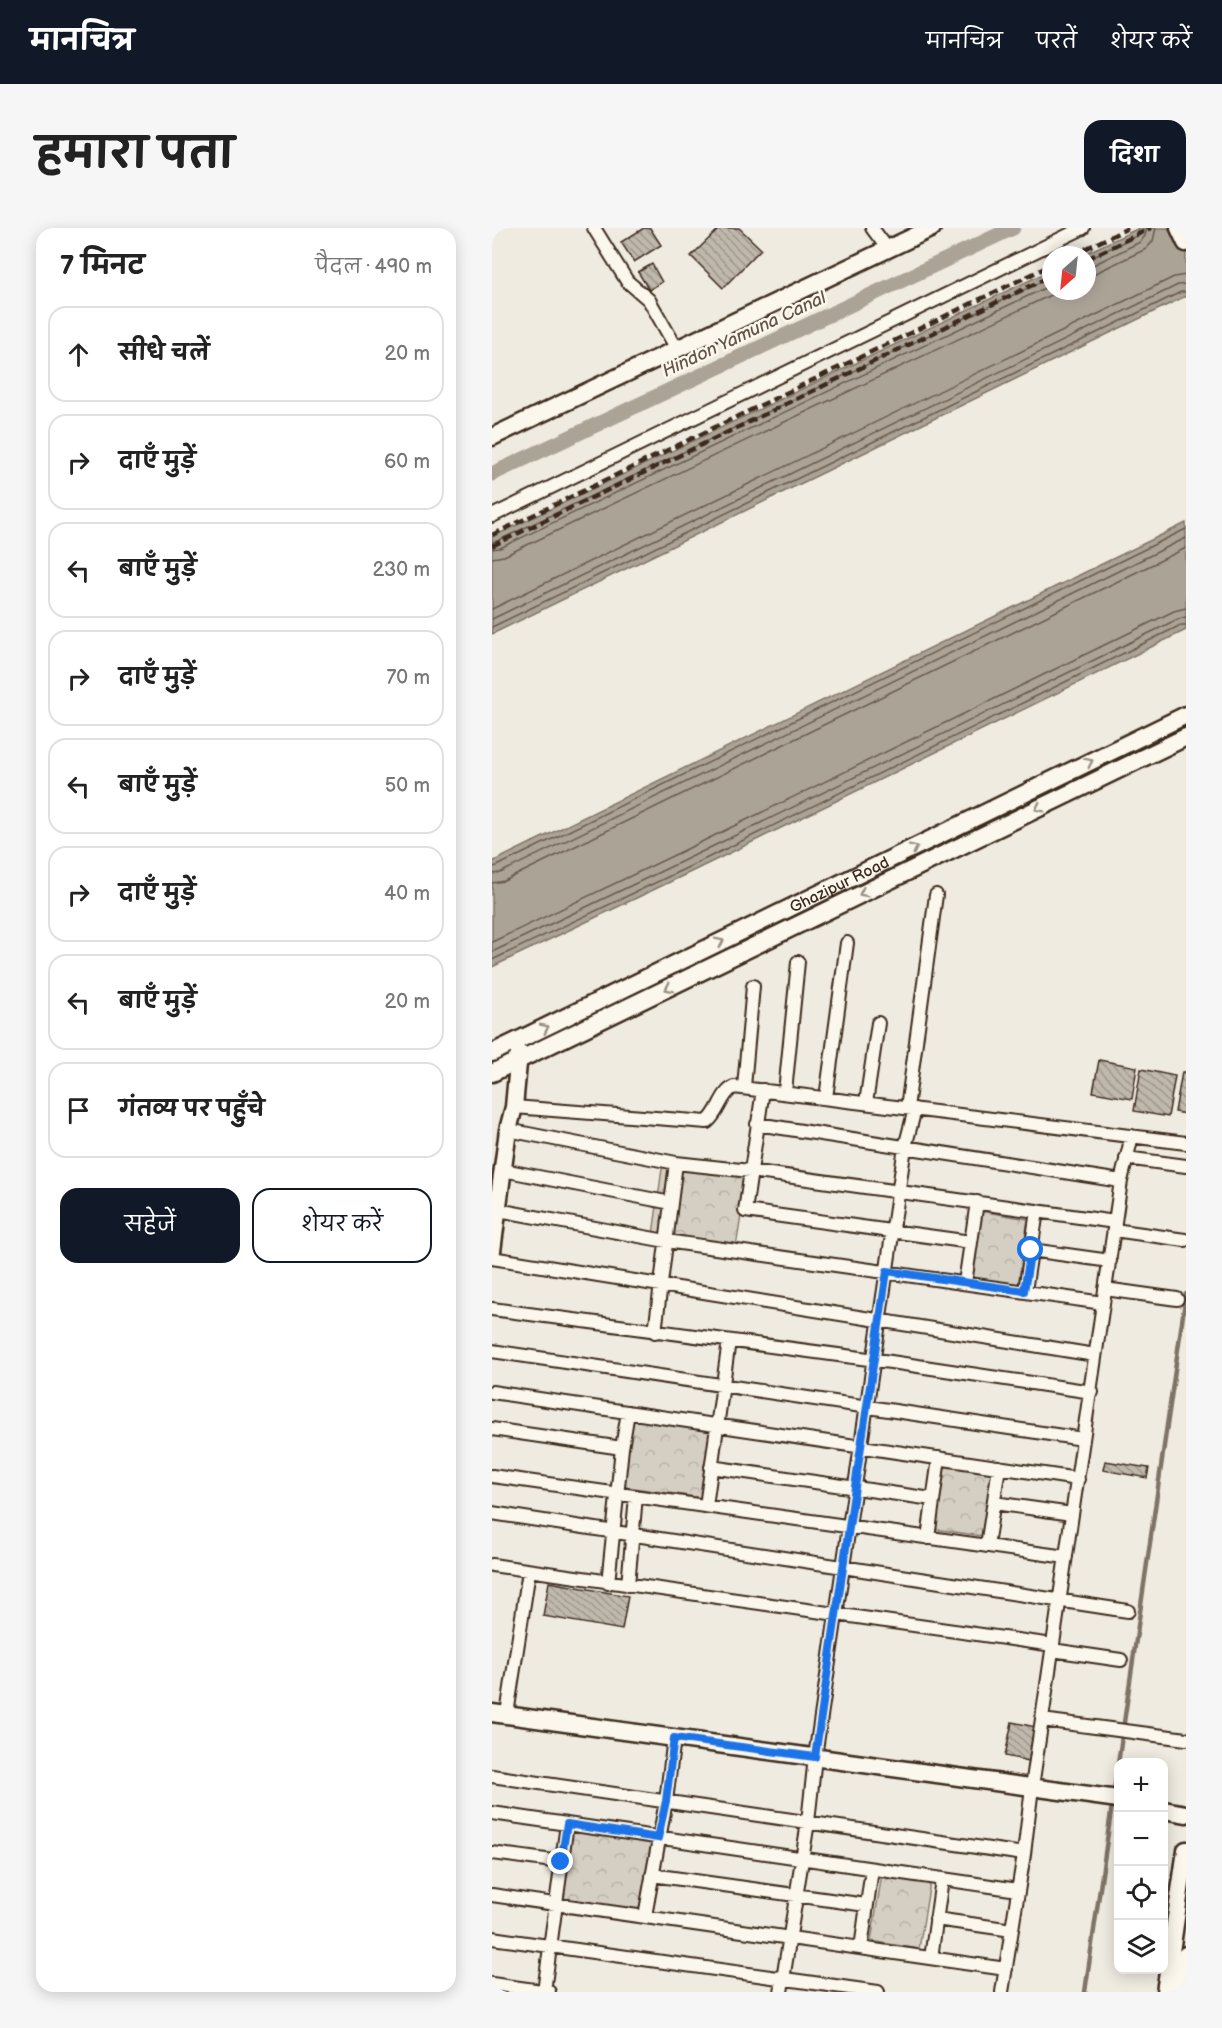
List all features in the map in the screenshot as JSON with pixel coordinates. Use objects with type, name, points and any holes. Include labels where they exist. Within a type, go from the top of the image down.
[{"type":"street","points":[[594,228],[627,281],[649,300],[677,349]]},
{"type":"street","points":[[872,228],[887,248]]},
{"type":"street","points":[[492,437],[932,228]]},
{"type":"street","points":[[492,516],[1083,228]]},
{"type":"street","points":[[1179,228],[1186,243]]},
{"type":"street","name":"Ghazipur Road","points":[[492,1053],[1186,715]]},
{"type":"street","name":"Ghazipur Road","points":[[492,1073],[1186,737]]},
{"type":"street","points":[[781,1992],[808,1822],[815,1757],[911,1108],[936,895]]},
{"type":"street","points":[[826,1098],[847,943]]},
{"type":"street","points":[[785,1092],[798,962]]},
{"type":"street","points":[[744,1087],[753,986]]},
{"type":"street","points":[[866,1103],[878,1023]]},
{"type":"street","points":[[492,1251],[508,1130],[514,1107],[521,1040]]},
{"type":"street","points":[[514,1107],[708,1122],[729,1090],[734,1087],[744,1087],[1186,1143]]},
{"type":"street","points":[[763,1090],[745,1211],[971,1242]]},
{"type":"street","points":[[757,1124],[1121,1181]]},
{"type":"street","points":[[508,1130],[676,1163],[977,1202],[1185,1240]]},
{"type":"street","points":[[1002,1992],[1083,1439],[1092,1392],[1095,1355],[1121,1181],[1132,1136]]},
{"type":"street","points":[[1126,1158],[1186,1166]]},
{"type":"street","points":[[655,1332],[676,1163]]},
{"type":"street","points":[[504,1170],[671,1203]]},
{"type":"street","points":[[965,1283],[977,1202]]},
{"type":"street","points":[[498,1210],[666,1241],[1103,1303]]},
{"type":"street","points":[[1024,1291],[1036,1211]]},
{"type":"street","points":[[1031,1250],[1110,1261]]},
{"type":"street","points":[[492,1258],[1095,1355]]},
{"type":"street","points":[[1106,1289],[1177,1299]]},
{"type":"street","points":[[492,1310],[873,1360],[1092,1392]]},
{"type":"street","points":[[706,1506],[729,1341]]},
{"type":"street","points":[[492,1351],[1083,1439]]},
{"type":"street","points":[[492,1392],[1077,1479]]},
{"type":"street","points":[[608,1583],[628,1412]]},
{"type":"street","points":[[492,1429],[622,1448]]},
{"type":"street","points":[[928,1538],[939,1458]]},
{"type":"street","points":[[711,1467],[932,1499]]},
{"type":"street","points":[[987,1546],[999,1467]]},
{"type":"street","points":[[492,1476],[1066,1557]]},
{"type":"street","points":[[628,1585],[636,1496]]},
{"type":"street","points":[[994,1503],[1072,1515]]},
{"type":"street","points":[[492,1513],[1128,1611]]},
{"type":"street","points":[[492,1566],[836,1614],[1121,1660]]},
{"type":"street","points":[[529,1571],[500,1714],[1110,1798]]},
{"type":"street","points":[[1042,1720],[1186,1739]]},
{"type":"street","points":[[645,1916],[666,1801],[674,1738]]},
{"type":"street","points":[[492,1776],[1024,1854]]},
{"type":"street","points":[[1168,1811],[1186,1814]]},
{"type":"street","points":[[492,1813],[1017,1890]]},
{"type":"street","points":[[544,1991],[567,1824]]},
{"type":"street","points":[[1165,1992],[1186,1850]]},
{"type":"street","points":[[492,1853],[561,1862]]},
{"type":"street","points":[[861,1948],[872,1869]]},
{"type":"street","points":[[652,1875],[866,1905]]},
{"type":"street","points":[[930,1958],[942,1879]]},
{"type":"street","points":[[492,1895],[1006,1969]]},
{"type":"street","points":[[936,1919],[1012,1930]]},
{"type":"street","points":[[492,1938],[878,1992]]},
{"type":"street","points":[[1179,1992],[1186,1955]]},
{"type":"street","points":[[492,1983],[549,1992]]},
{"type":"green space","points":[[663,1161],[748,1173],[736,1247],[653,1235]]},
{"type":"green space","points":[[980,1211],[1028,1219],[1018,1286],[970,1278]]},
{"type":"green space","points":[[630,1411],[714,1424],[703,1498],[620,1486]]},
{"type":"green space","points":[[944,1461],[992,1469],[982,1536],[934,1529]]},
{"type":"green space","points":[[570,1825],[654,1838],[643,1912],[560,1900]]},
{"type":"green space","points":[[882,1874],[930,1882],[919,1949],[871,1941]]},
{"type":"water","points":[[1139,228],[1186,228],[1186,296],[492,634],[492,537],[1042,274],[1042,300],[1096,300],[1096,248]]},
{"type":"water","points":[[1186,523],[1186,630],[492,967],[492,862]]},
{"type":"building","points":[[644,228],[650,228],[661,245],[634,262],[621,242]]},
{"type":"building","points":[[720,228],[739,228],[761,249],[723,288],[691,256]]},
{"type":"building","points":[[652,264],[662,282],[649,290],[638,272]]},
{"type":"building","points":[[1099,1060],[1137,1067],[1132,1099],[1093,1092]]},
{"type":"building","points":[[1141,1069],[1175,1076],[1168,1117],[1134,1111]]},
{"type":"building","points":[[1182,1072],[1186,1072],[1186,1114],[1175,1112]]},
{"type":"building","points":[[1105,1461],[1149,1468],[1147,1478],[1103,1470]]},
{"type":"building","points":[[549,1582],[628,1596],[622,1630],[543,1616]]},
{"type":"building","points":[[1012,1722],[1036,1727],[1029,1761],[1005,1756]]},
{"type":"waterway","name":"Hindon Yamuna Canal","points":[[492,474],[1013,228]]},
{"type":"waterway","points":[[1085,1992],[1186,1294]]},
{"type":"railway","points":[[1091,246],[1128,228]]},
{"type":"railway","points":[[1096,255],[1151,228]]},
{"type":"railway","points":[[492,535],[1042,269]]},
{"type":"railway","points":[[492,546],[1042,280]]},
{"type":"railway","points":[[1183,1992],[1186,1988]]},
{"type":"route","points":[[561,1862],[567,1824],[658,1838],[666,1801],[674,1738],[815,1757],[887,1271],[1024,1291],[1031,1250]]}]
